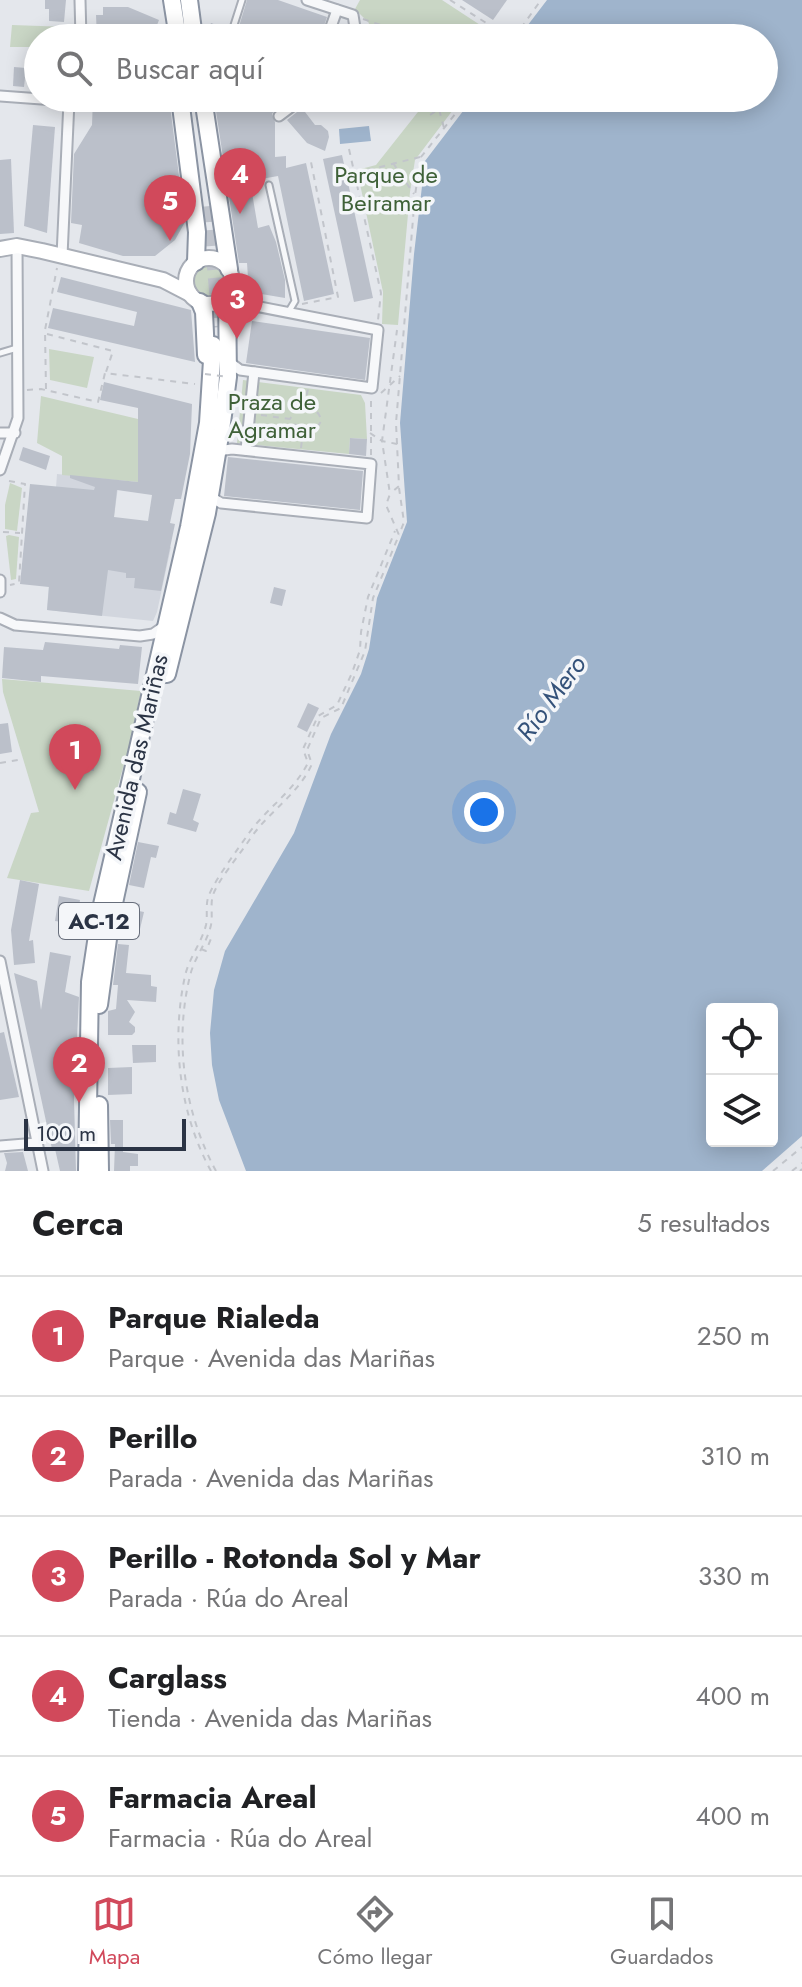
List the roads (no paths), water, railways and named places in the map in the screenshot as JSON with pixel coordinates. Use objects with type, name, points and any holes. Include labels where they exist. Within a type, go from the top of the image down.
[{"type":"highway","points":[[166,0],[169,24]]},
{"type":"highway","points":[[172,0],[176,24]]},
{"type":"highway","points":[[182,0],[185,24]]},
{"type":"highway","points":[[189,0],[192,24]]},
{"type":"highway","points":[[182,112],[197,232],[192,267]]},
{"type":"highway","points":[[188,112],[205,207],[196,112]]},
{"type":"highway","points":[[205,112],[229,269]]},
{"type":"highway","name":"AC-12","points":[[160,694],[178,635],[217,451],[228,369],[221,340],[228,294]]},
{"type":"highway","name":"AC-12","points":[[156,676],[200,441],[206,332],[204,312],[195,298]]},
{"type":"highway","name":"Avenida das Mariñas","points":[[90,1169],[90,982],[101,909],[156,676],[203,456],[221,340]]},
{"type":"highway","name":"Avenida das Mariñas","points":[[90,1169],[99,1005],[111,917],[205,485],[215,425],[221,340]]},
{"type":"street","points":[[80,0],[81,24]]},
{"type":"street","points":[[307,0],[353,15],[354,24]]},
{"type":"street","points":[[332,24],[337,10]]},
{"type":"street","points":[[0,96],[24,97]]},
{"type":"street","points":[[62,256],[73,112]]},
{"type":"street","points":[[279,116],[284,112]]},
{"type":"street","points":[[0,249],[17,246],[163,280],[195,298],[216,303],[228,294],[232,282],[229,269],[214,258],[192,267],[176,279],[163,280]]},
{"type":"street","points":[[0,470],[18,418],[17,246]]},
{"type":"street","points":[[192,267],[186,283],[195,298]]},
{"type":"street","points":[[228,294],[250,305],[378,330],[372,388],[228,369]]},
{"type":"street","points":[[221,340],[250,305]]},
{"type":"street","points":[[246,450],[254,372]]},
{"type":"street","points":[[0,433],[15,433]]},
{"type":"street","points":[[209,496],[221,503],[367,518],[371,464],[225,448],[217,451]]},
{"type":"street","points":[[0,618],[15,625],[140,636],[153,634],[163,627]]},
{"type":"street","points":[[0,961],[43,1171]]},
{"type":"street","points":[[0,1146],[37,1143]]},
{"type":"lane","points":[[234,24],[242,0]]},
{"type":"lane","points":[[269,185],[295,301],[288,312]]},
{"type":"lane","points":[[0,353],[18,348]]},
{"type":"water","name":"Río Mero","points":[[547,0],[802,0],[802,1136],[762,1171],[246,1171],[219,1100],[210,1033],[214,990],[225,951],[294,833],[331,734],[361,674],[369,649],[377,598],[407,522],[400,423],[425,161],[462,112],[778,112],[778,24],[529,24]]},
{"type":"water","points":[[369,126],[371,141],[340,144],[339,129]]},
{"type":"tunnel","points":[[210,206],[220,327]]},
{"type":"place","name":"Carglass","points":[[240,214]]},
{"type":"place","name":"Farmacia Areal","points":[[170,241]]},
{"type":"place","name":"Perillo - Rotonda Sol y Mar","points":[[237,339]]},
{"type":"place","name":"Parque Rialeda","points":[[75,790]]},
{"type":"place","name":"Perillo","points":[[79,1103]]},
{"type":"park label","name":"Parque de Beiramar","points":[[386,188]]},
{"type":"park label","name":"Praza de Agramar","points":[[272,415]]}]
